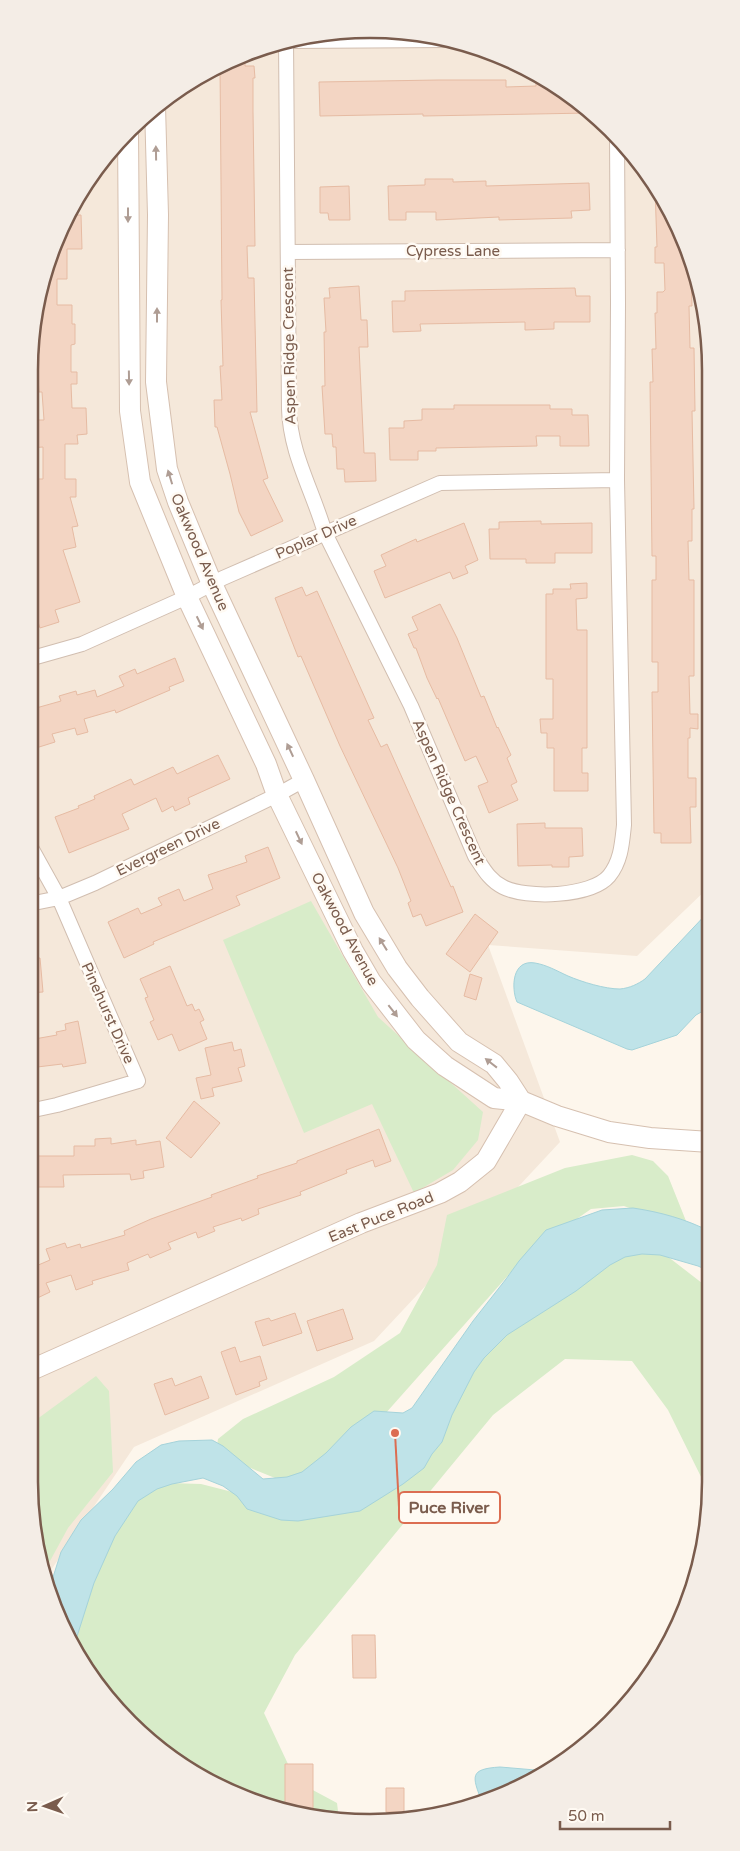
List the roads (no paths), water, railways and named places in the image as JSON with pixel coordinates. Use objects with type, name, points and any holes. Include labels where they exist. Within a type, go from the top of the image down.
[{"type":"street","points":[[327,40],[413,40]]},
{"type":"street","name":"Aspen Ridge Crescent","points":[[286,49],[289,428],[325,533],[410,706],[476,856],[488,876],[503,887],[522,894],[552,894],[586,890],[608,877],[621,855],[624,825],[617,480],[617,148]]},
{"type":"street","name":"Oakwood Avenue","points":[[155,116],[158,215],[156,382],[167,469],[178,502],[212,584],[364,913],[397,968],[420,998],[459,1042],[494,1064],[508,1080],[521,1101]]},
{"type":"street","name":"Oakwood Avenue","points":[[128,142],[130,411],[140,482],[187,597],[266,764],[277,795],[353,951],[371,982],[416,1040],[445,1066],[494,1098],[521,1101]]},
{"type":"street","name":"Cypress Lane","points":[[288,252],[618,250]]},
{"type":"street","name":"Poplar Drive","points":[[38,656],[82,644],[325,533],[440,483],[617,480]]},
{"type":"street","name":"Evergreen Drive","points":[[38,902],[59,898],[94,883],[277,795],[304,780]]},
{"type":"street","name":"Pinehurst Drive","points":[[38,860],[59,898],[138,1081],[38,1109]]},
{"type":"street","points":[[521,1101],[557,1116],[610,1132],[650,1138],[702,1141]]},
{"type":"street","name":"East Puce Road","points":[[38,1367],[353,1227],[440,1193],[460,1182],[486,1161],[521,1101]]},
{"type":"water","points":[[702,918],[702,1012],[696,1015],[677,1035],[632,1050],[627,1049],[517,1002],[514,989],[515,976],[518,970],[527,963],[544,965],[580,981],[608,988],[627,988],[645,979]]},
{"type":"water","points":[[633,1208],[673,1217],[702,1228],[702,1268],[660,1255],[642,1254],[625,1257],[610,1265],[576,1291],[507,1335],[484,1358],[474,1372],[452,1415],[442,1442],[424,1468],[403,1484],[360,1511],[298,1521],[281,1520],[247,1509],[237,1496],[223,1486],[203,1478],[157,1489],[138,1501],[115,1536],[94,1583],[77,1637],[52,1579],[61,1552],[81,1520],[113,1489],[136,1462],[161,1445],[179,1441],[212,1440],[223,1446],[263,1479],[287,1477],[302,1472],[326,1453],[351,1427],[374,1411],[403,1413],[412,1408],[473,1321],[519,1261],[546,1230],[602,1210]]},
{"type":"water","points":[[490,1768],[534,1770],[479,1795],[476,1786],[476,1776],[478,1772]]},
{"type":"place","name":"Puce River","points":[[395,1433]]}]
